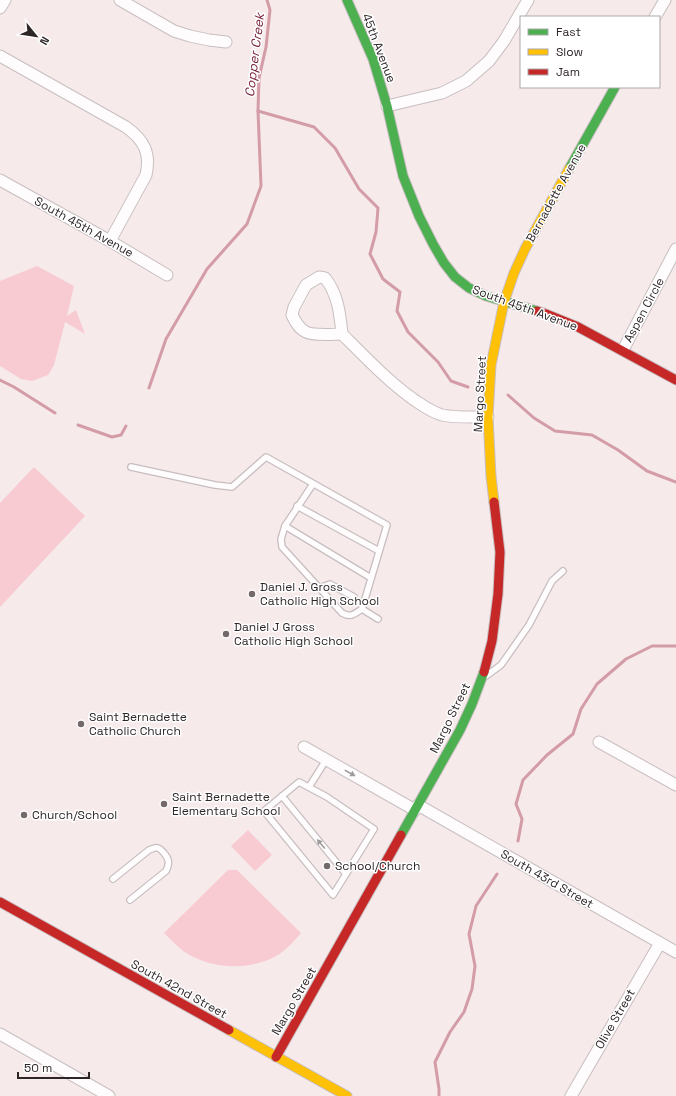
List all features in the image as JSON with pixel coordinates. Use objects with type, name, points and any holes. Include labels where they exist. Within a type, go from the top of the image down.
[{"type":"street","points":[[0,8],[5,0]]},
{"type":"street","points":[[120,0],[174,31],[226,42]]},
{"type":"street","name":"45th Avenue","points":[[347,0],[373,59],[387,106]]},
{"type":"street","points":[[387,106],[442,93],[466,81],[489,61],[504,41],[528,0]]},
{"type":"street","points":[[656,16],[665,0]]},
{"type":"street","points":[[0,56],[133,132],[139,138],[148,154],[149,165],[146,175],[110,241]]},
{"type":"street","name":"Bernadette Avenue","points":[[504,302],[514,272],[525,249],[614,88]]},
{"type":"street","name":"South 45th Avenue","points":[[387,106],[403,176],[419,216],[433,244],[455,277],[469,288],[486,296],[546,314],[572,324],[676,380]]},
{"type":"street","name":"South 45th Avenue","points":[[0,180],[167,274]]},
{"type":"street","name":"Aspen Circle","points":[[622,350],[676,249]]},
{"type":"street","points":[[342,334],[320,334],[306,332],[296,324],[292,315],[294,307],[306,285],[319,277],[324,278],[330,284],[334,293],[339,309],[342,334],[400,390],[427,409],[441,414],[454,417],[488,417]]},
{"type":"street","name":"Margo Street","points":[[276,1057],[460,730],[482,678],[492,641],[498,594],[500,552],[491,476],[488,417],[491,365],[504,302]]},
{"type":"street","points":[[599,742],[676,785]]},
{"type":"street","name":"South 43rd Street","points":[[304,747],[676,952]]},
{"type":"street","name":"South 42nd Street","points":[[0,902],[347,1096]]},
{"type":"street","name":"Olive Street","points":[[571,1096],[660,943]]},
{"type":"street","points":[[0,1034],[109,1096]]},
{"type":"lane","points":[[131,467],[215,485],[232,486],[266,457],[387,525],[362,609],[353,615],[347,616],[342,613],[282,547],[281,539],[285,526],[313,484]]},
{"type":"lane","points":[[297,506],[379,551]]},
{"type":"lane","points":[[285,526],[371,578]]},
{"type":"lane","points":[[482,678],[501,665],[529,625],[552,581],[563,571]]},
{"type":"lane","points":[[319,588],[330,584],[354,597]]},
{"type":"lane","points":[[362,609],[378,618]]},
{"type":"lane","points":[[310,787],[326,760]]},
{"type":"lane","points":[[299,782],[310,787],[328,797],[374,829],[332,895],[264,811],[299,782]]},
{"type":"lane","points":[[282,796],[346,874]]},
{"type":"lane","points":[[113,879],[148,850],[156,848],[160,849],[168,858],[169,866],[166,871],[130,900]]},
{"type":"shaded area","points":[[37,266],[74,286],[67,316],[76,310],[85,334],[65,322],[54,365],[48,375],[32,381],[21,379],[0,366],[0,281]]},
{"type":"shaded area","points":[[34,467],[85,516],[0,607],[0,503]]},
{"type":"shaded area","points":[[248,830],[272,855],[255,871],[231,846]]},
{"type":"shaded area","points":[[228,870],[237,870],[301,933],[281,953],[262,962],[251,965],[219,965],[208,963],[188,954],[164,933]]},
{"type":"waterway","points":[[149,388],[166,339],[207,269],[247,224],[261,186],[258,111],[259,78],[266,47],[270,10],[267,0]]},
{"type":"waterway","name":"Copper Creek","points":[[258,111],[314,127],[335,148],[359,189],[378,208],[376,232],[370,254],[383,279],[400,292],[397,311],[408,332],[438,362],[451,381],[468,387]]},
{"type":"waterway","points":[[0,380],[14,387],[55,413]]},
{"type":"waterway","name":"Copper Creek","points":[[508,395],[534,418],[555,431],[592,435],[618,450],[647,471],[676,482]]},
{"type":"waterway","points":[[78,425],[112,437],[121,435],[126,426]]},
{"type":"waterway","points":[[518,841],[522,819],[516,804],[523,780],[547,755],[573,734],[581,709],[597,684],[626,659],[652,646],[676,646]]},
{"type":"waterway","points":[[439,1096],[435,1062],[450,1032],[464,1012],[472,989],[475,966],[469,934],[476,906],[497,874]]},
{"type":"traffic: fast","points":[[347,0],[373,59],[387,106],[403,176],[419,216],[444,263],[455,277],[469,288],[486,296],[537,311]]},
{"type":"traffic: fast","points":[[569,169],[614,88]]},
{"type":"traffic: fast","points":[[401,835],[460,730],[484,672]]},
{"type":"traffic: slow","points":[[494,502],[488,417],[491,365],[504,302],[514,273],[525,249],[569,169]]},
{"type":"traffic: slow","points":[[229,1030],[347,1096]]},
{"type":"traffic: jam","points":[[537,311],[578,327],[676,380]]},
{"type":"traffic: jam","points":[[484,672],[492,641],[498,594],[500,552],[494,502]]},
{"type":"traffic: jam","points":[[276,1057],[401,835]]},
{"type":"traffic: jam","points":[[0,902],[229,1030]]},
{"type":"place","name":"Daniel J. Gross Catholic High School","points":[[252,594]]},
{"type":"place","name":"Daniel J Gross Catholic High School","points":[[226,634]]},
{"type":"place","name":"Saint Bernadette Catholic Church","points":[[81,724]]},
{"type":"place","name":"Saint Bernadette Elementary School","points":[[164,804]]},
{"type":"place","name":"Church/School","points":[[24,815]]},
{"type":"place","name":"School/Church","points":[[327,866]]}]
